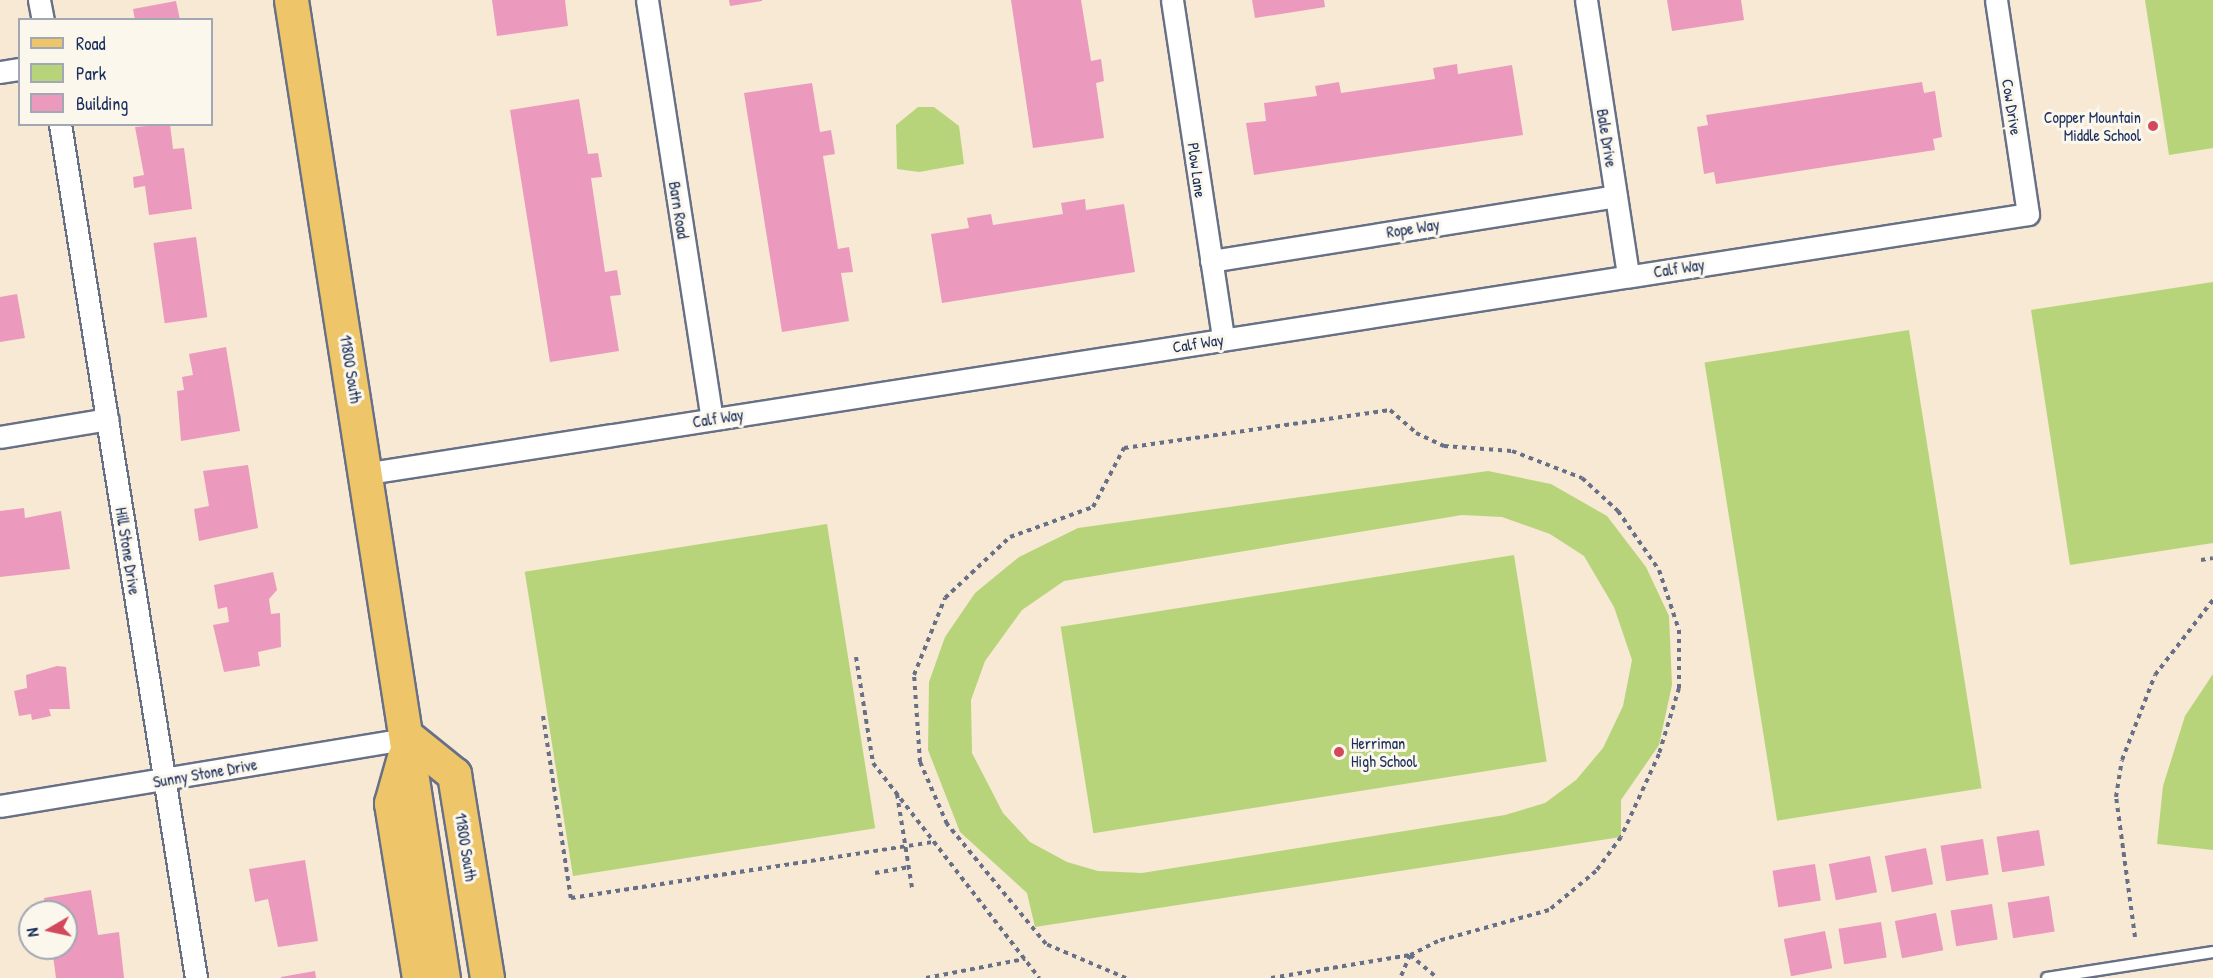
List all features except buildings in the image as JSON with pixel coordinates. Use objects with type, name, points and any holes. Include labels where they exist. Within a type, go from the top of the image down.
[{"type":"main road","name":"11800 South","points":[[291,0],[369,473],[409,738],[392,803],[419,978]]},
{"type":"main road","name":"11800 South","points":[[409,738],[454,774],[487,978]]},
{"type":"main road","points":[[409,738],[443,978]]},
{"type":"street","points":[[39,0],[43,18]]},
{"type":"street","name":"Barn Road","points":[[647,0],[712,419]]},
{"type":"street","name":"Plow Lane","points":[[1172,0],[1223,339]]},
{"type":"street","name":"Bale Drive","points":[[1586,0],[1628,276]]},
{"type":"street","name":"Cow Drive","points":[[1996,0],[2028,214]]},
{"type":"street","points":[[0,72],[18,69]]},
{"type":"street","name":"Hill Stone Drive","points":[[60,126],[196,978]]},
{"type":"street","name":"Rope Way","points":[[1211,261],[1616,195]]},
{"type":"street","name":"Calf Way","points":[[369,473],[2028,214]]},
{"type":"street","points":[[0,437],[107,419]]},
{"type":"street","name":"Sunny Stone Drive","points":[[0,806],[409,738]]},
{"type":"lane","points":[[2047,978],[2213,952]]},
{"type":"path","points":[[1126,978],[1046,944],[947,824],[920,762],[914,675],[945,598],[1010,537],[1093,507],[1124,448],[1390,410],[1416,433],[1444,446],[1512,451],[1582,478],[1618,511],[1659,570],[1679,630],[1679,688],[1659,754],[1621,837],[1596,871],[1550,910],[1438,941],[1410,955],[1265,978]]},
{"type":"path","points":[[2201,560],[2213,558]]},
{"type":"path","points":[[2135,936],[2116,797],[2122,760],[2156,675],[2213,600]]},
{"type":"path","points":[[856,657],[873,763],[1039,978]]},
{"type":"path","points":[[543,716],[571,898],[934,842]]},
{"type":"path","points":[[897,794],[912,888]]},
{"type":"path","points":[[875,873],[909,867]]},
{"type":"path","points":[[1400,978],[1410,955]]},
{"type":"path","points":[[1410,955],[1437,978]]},
{"type":"path","points":[[926,978],[1025,959]]},
{"type":"green space","points":[[2145,0],[2213,0],[2213,148],[2169,155]]},
{"type":"green space","points":[[918,107],[934,107],[959,126],[964,164],[919,172],[897,169],[896,125]]},
{"type":"green space","points":[[2213,282],[2213,543],[2070,565],[2031,310]]},
{"type":"green space","points":[[1909,330],[1982,788],[1777,821],[1705,362]]},
{"type":"green space","points":[[1488,471],[1551,484],[1607,516],[1646,567],[1669,616],[1672,685],[1659,745],[1621,800],[1621,837],[1035,927],[1027,893],[960,832],[928,750],[929,682],[945,637],[975,593],[1019,557],[1078,528]],"holes":[[[1462,515],[1502,517],[1550,534],[1584,556],[1614,607],[1632,660],[1623,706],[1603,748],[1576,780],[1545,803],[1505,815],[1142,873],[1098,871],[1067,862],[1030,842],[1003,813],[972,753],[971,700],[985,661],[1022,610],[1064,581]]]},
{"type":"green space","points":[[827,524],[875,828],[573,876],[525,572]]},
{"type":"green space","points":[[1514,555],[1547,761],[1093,833],[1061,627]]},
{"type":"green space","points":[[2213,674],[2213,850],[2157,844],[2163,786],[2185,716]]},
{"type":"place","name":"Copper Mountain Middle School","points":[[2153,126]]},
{"type":"place","name":"Herriman High School","points":[[1339,752]]}]
